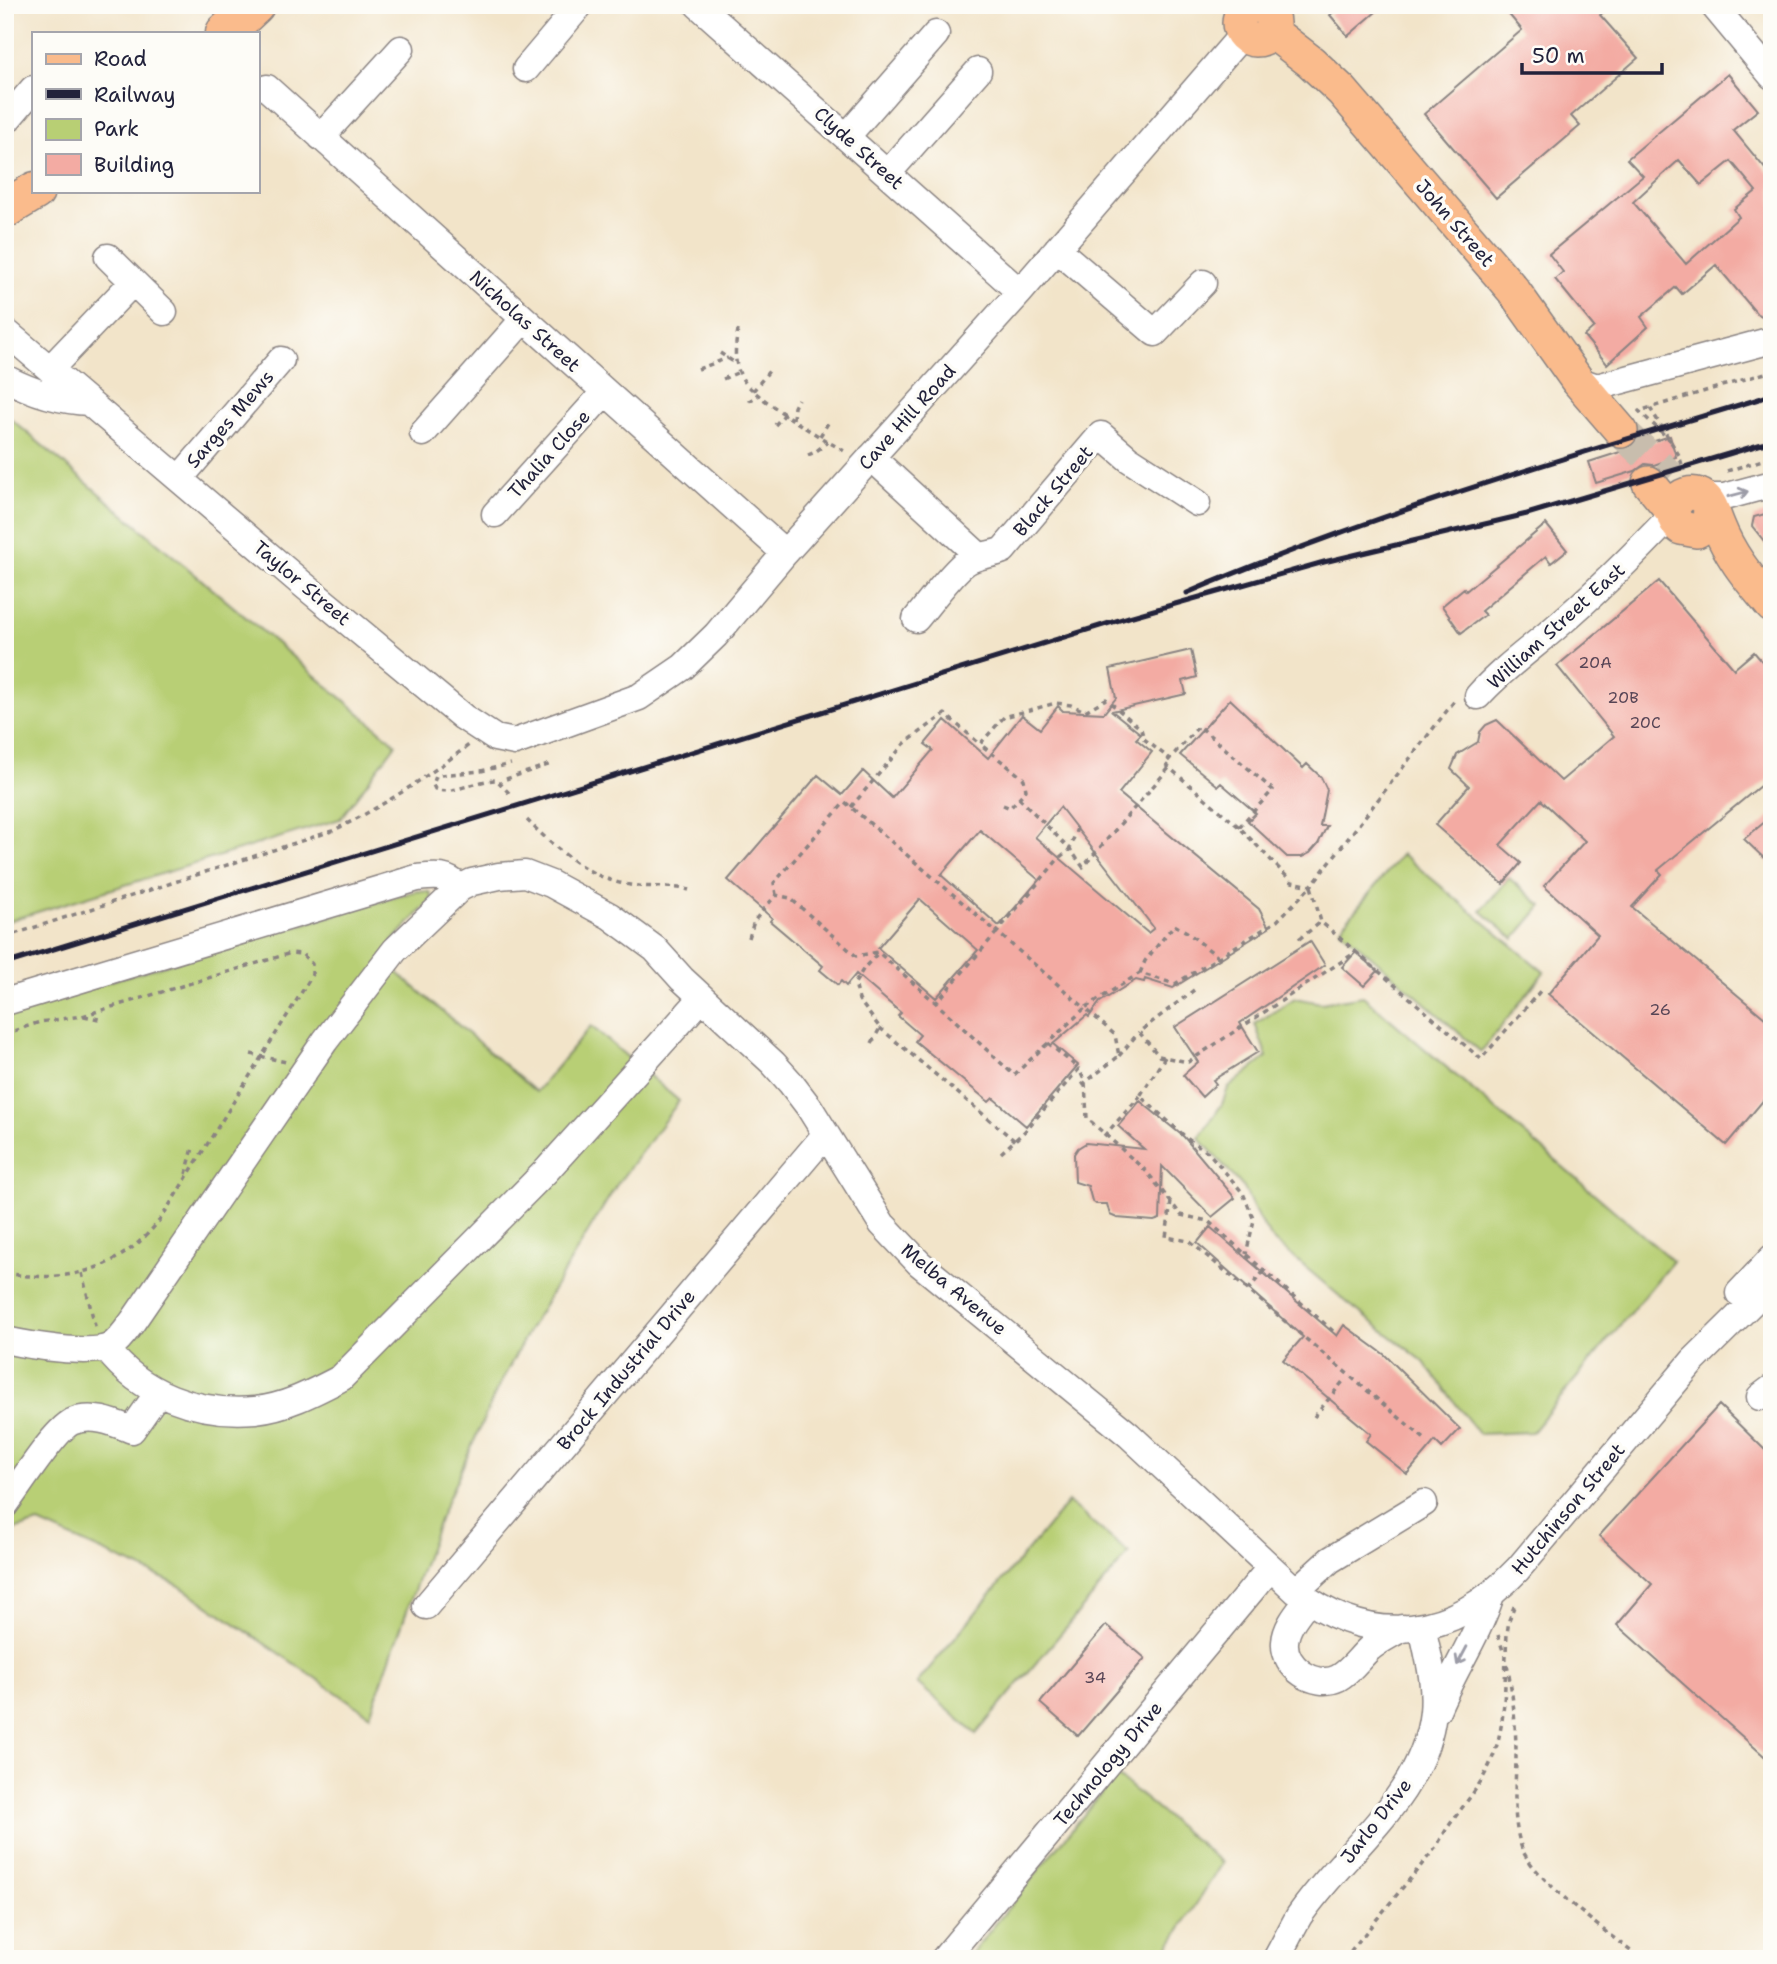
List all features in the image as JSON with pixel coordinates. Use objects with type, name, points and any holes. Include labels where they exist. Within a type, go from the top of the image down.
[{"type":"highway","points":[[226,32],[255,5]]},
{"type":"highway","points":[[5,209],[32,192]]},
{"type":"main road","name":"John Street","points":[[1255,17],[1342,91],[1513,290],[1577,380],[1621,426]]},
{"type":"main road","points":[[1686,498],[1772,606]]},
{"type":"street","points":[[526,69],[580,5]]},
{"type":"street","name":"Clyde Street","points":[[698,5],[1020,292]]},
{"type":"street","points":[[1713,5],[1772,76]]},
{"type":"street","name":"Cave Hill Road","points":[[527,738],[639,696],[683,667],[716,635],[785,553],[1020,292],[1255,17]]},
{"type":"street","points":[[847,136],[936,34]]},
{"type":"street","points":[[321,137],[401,49]]},
{"type":"street","points":[[888,173],[978,71]]},
{"type":"street","name":"Nicholas Street","points":[[267,88],[785,553]]},
{"type":"street","points":[[5,122],[32,90]]},
{"type":"street","points":[[1057,249],[1155,333],[1203,284]]},
{"type":"street","points":[[108,257],[164,312]]},
{"type":"street","points":[[50,369],[133,282]]},
{"type":"street","points":[[423,433],[523,320]]},
{"type":"street","name":"Taylor Street","points":[[5,331],[463,717],[495,738],[515,742],[527,738]]},
{"type":"street","name":"Sarges Mews","points":[[180,478],[281,360]]},
{"type":"street","points":[[1577,380],[1597,387],[1647,374],[1771,361]]},
{"type":"street","points":[[1621,426],[1620,409],[1647,374]]},
{"type":"street","points":[[5,378],[51,398],[89,401]]},
{"type":"street","name":"Thalia Close","points":[[495,514],[604,393]]},
{"type":"street","name":"Black Street","points":[[916,619],[964,563],[979,556],[992,556],[1003,550],[1101,435],[1129,459],[1197,503]]},
{"type":"street","points":[[869,460],[979,556]]},
{"type":"street","name":"William Street East","points":[[1468,696],[1490,683],[1557,626],[1634,555],[1686,498],[1724,497],[1772,484]]},
{"type":"street","name":"Melba Avenue","points":[[460,888],[484,878],[525,874],[551,884],[610,916],[655,949],[790,1082],[827,1134],[882,1224],[901,1246],[1129,1435],[1302,1595],[1325,1611],[1362,1625],[1412,1628]]},
{"type":"street","points":[[5,1002],[417,878],[444,877],[460,888],[395,950],[325,1041],[133,1321],[113,1344],[103,1348],[64,1349],[5,1340]]},
{"type":"street","points":[[103,1348],[124,1369],[158,1393],[184,1403],[212,1409],[256,1410],[301,1398],[341,1378],[545,1171],[702,998]]},
{"type":"street","name":"Brock Industrial Drive","points":[[426,1606],[827,1134]]},
{"type":"street","name":"Hutchinson Street","points":[[1693,1361],[1739,1294],[1772,1258]]},
{"type":"street","name":"Hutchinson Street","points":[[1412,1628],[1469,1610],[1491,1595],[1518,1569],[1693,1361],[1772,1283]]},
{"type":"street","points":[[5,1505],[65,1425],[86,1418],[108,1420],[132,1430],[158,1393]]},
{"type":"street","points":[[1412,1628],[1370,1649],[1337,1679],[1323,1681],[1306,1676],[1285,1656],[1285,1641],[1302,1595],[1331,1560],[1424,1503]]},
{"type":"street","name":"Technology Drive","points":[[944,1959],[1270,1568]]},
{"type":"street","points":[[1430,1731],[1449,1681],[1483,1620],[1491,1595]]},
{"type":"street","name":"Jarlo Drive","points":[[1276,1959],[1300,1916],[1410,1780],[1419,1761],[1430,1731],[1433,1692],[1412,1628]]},
{"type":"path","points":[[738,330],[734,355],[743,381],[758,395],[820,437],[869,460]]},
{"type":"path","points":[[720,353],[736,363]]},
{"type":"path","points":[[698,369],[728,358]]},
{"type":"path","points":[[1621,426],[1650,408],[1719,387],[1771,361]]},
{"type":"path","points":[[753,390],[769,371]]},
{"type":"path","points":[[723,379],[739,372]]},
{"type":"path","points":[[1715,378],[1719,387]]},
{"type":"path","points":[[749,401],[758,395]]},
{"type":"path","points":[[793,419],[798,398]]},
{"type":"path","points":[[1656,398],[1659,405]]},
{"type":"path","points":[[1650,408],[1671,442],[1686,498],[1772,457]]},
{"type":"path","points":[[775,425],[785,414]]},
{"type":"path","points":[[820,437],[828,423]]},
{"type":"path","points":[[1621,426],[1671,442]]},
{"type":"path","points":[[808,455],[828,442]]},
{"type":"path","points":[[1140,973],[1175,984],[1277,921],[1311,887],[1468,696]]},
{"type":"path","points":[[980,744],[1004,717],[1056,703],[1085,711],[1106,699],[1142,729],[1144,739],[1170,759]]},
{"type":"path","points":[[851,807],[904,744],[945,714],[1024,779],[1026,790],[1010,808],[1003,805]]},
{"type":"path","points":[[1239,827],[1273,790],[1199,726],[1165,764],[1239,827],[1292,882],[1311,887]]},
{"type":"path","points":[[5,937],[332,831],[364,816],[401,793],[486,732]]},
{"type":"path","points":[[509,793],[497,780],[444,792],[433,785],[436,776],[481,771],[515,763]]},
{"type":"path","points":[[506,779],[551,764]]},
{"type":"path","points":[[1019,798],[1070,849],[1083,867],[1170,768]]},
{"type":"path","points":[[748,938],[754,921],[776,895],[774,883],[845,802],[1115,1035],[1119,1056]]},
{"type":"path","points":[[527,820],[570,859],[617,883],[675,886],[689,890]]},
{"type":"path","points":[[936,1003],[1070,849],[1077,828]]},
{"type":"path","points":[[1311,887],[1321,922],[1481,1059],[1542,989]]},
{"type":"path","points":[[776,895],[790,898],[856,956],[878,952]]},
{"type":"path","points":[[1299,939],[1321,922]]},
{"type":"path","points":[[878,952],[1014,1075],[1085,1008],[1140,973],[1145,961],[1174,925],[1218,957]]},
{"type":"path","points":[[878,952],[855,983],[859,1000],[880,1028],[1015,1141]]},
{"type":"path","points":[[1139,1032],[1159,1056],[1188,1062],[1356,952]]},
{"type":"path","points":[[5,1034],[40,1022],[82,1016],[291,953],[302,954],[312,964],[312,974],[262,1056],[162,1217],[142,1240],[106,1265],[82,1273],[57,1277],[27,1277],[5,1273]]},
{"type":"path","points":[[1084,1083],[1119,1056],[1139,1032],[1194,990]]},
{"type":"path","points":[[82,1016],[99,1019]]},
{"type":"path","points":[[872,1043],[880,1028]]},
{"type":"path","points":[[1048,1043],[1079,1069],[1084,1083],[1087,1118],[1147,1172],[1181,1215],[1208,1222],[1333,1331]]},
{"type":"path","points":[[251,1054],[290,1063],[304,1072]]},
{"type":"path","points":[[1104,1136],[1128,1112],[1165,1057]]},
{"type":"path","points":[[1001,1153],[1079,1069]]},
{"type":"path","points":[[1140,1096],[1189,1140],[1208,1152],[1243,1193],[1254,1220],[1246,1255]]},
{"type":"path","points":[[182,1182],[193,1148]]},
{"type":"path","points":[[1171,1202],[1166,1237],[1189,1241],[1427,1441]]},
{"type":"path","points":[[1248,1290],[1264,1271]]},
{"type":"path","points":[[82,1273],[103,1348]]},
{"type":"path","points":[[1314,1417],[1345,1379]]},
{"type":"path","points":[[1491,1595],[1492,1619],[1505,1659],[1513,1708],[1516,1811],[1524,1853],[1559,1892],[1641,1959]]},
{"type":"path","points":[[1344,1959],[1437,1846],[1445,1829],[1491,1763],[1501,1724],[1509,1620],[1518,1600]]},
{"type":"green space","points":[[5,414],[396,744],[340,819],[5,922]]},
{"type":"green space","points":[[1402,854],[1544,972],[1481,1052],[1340,929]]},
{"type":"green space","points":[[1509,878],[1542,906],[1514,939],[1481,911]]},
{"type":"green space","points":[[416,891],[430,892],[432,899],[392,942],[398,973],[536,1092],[591,1026],[679,1101],[616,1186],[527,1333],[495,1394],[440,1517],[370,1715],[178,1585],[39,1523],[5,1532],[5,1012]]},
{"type":"green space","points":[[1363,996],[1673,1261],[1532,1432],[1479,1434],[1423,1361],[1273,1240],[1259,1220],[1244,1188],[1199,1138],[1222,1104],[1228,1088],[1267,1057],[1255,1024],[1295,998],[1321,1003]]},
{"type":"green space","points":[[1068,1502],[1129,1553],[976,1734],[917,1683]]},
{"type":"green space","points":[[1116,1775],[1222,1863],[1164,1959],[967,1959]]},
{"type":"building","points":[[1342,5],[1384,5],[1348,36],[1330,15]]},
{"type":"building","points":[[1501,5],[1612,5],[1600,15],[1638,58],[1571,116],[1580,126],[1496,198],[1424,114],[1522,30]]},
{"type":"building","points":[[1728,74],[1758,110],[1733,130],[1772,177],[1772,320],[1757,314],[1716,265],[1682,294],[1676,287],[1641,317],[1648,327],[1607,364],[1584,336],[1594,327],[1555,279],[1563,272],[1549,254],[1643,176],[1627,159]],"holes":[[[1679,160],[1701,185],[1731,161],[1756,191],[1734,209],[1739,217],[1686,264],[1633,202]]]},
{"type":"building","points":[[1670,436],[1676,457],[1654,465],[1645,464],[1635,471],[1596,483],[1589,462]]},
{"type":"building","points":[[1772,512],[1772,551],[1752,526],[1754,517]]},
{"type":"building","points":[[1546,524],[1567,550],[1551,563],[1546,556],[1481,611],[1485,615],[1461,633],[1442,606],[1464,588],[1466,591]]},
{"type":"building","points":[[1659,581],[1734,669],[1754,652],[1772,673],[1772,776],[1658,870],[1662,874],[1632,907],[1772,1024],[1772,1090],[1726,1145],[1548,994],[1598,935],[1544,886],[1585,841],[1541,800],[1500,845],[1521,863],[1503,884],[1435,825],[1469,786],[1451,769],[1457,755],[1478,742],[1480,732],[1486,725],[1497,720],[1561,781],[1614,736],[1557,666]]},
{"type":"building","points":[[1191,650],[1197,677],[1183,681],[1186,694],[1112,711],[1141,734],[1136,739],[1152,752],[1119,793],[1259,909],[1269,928],[1173,988],[1145,979],[1144,982],[1136,980],[1100,1002],[1089,1017],[1087,1015],[1053,1044],[1078,1065],[1026,1126],[993,1098],[989,1102],[915,1041],[920,1035],[898,1016],[901,1013],[856,974],[846,986],[841,981],[838,985],[820,970],[823,966],[770,921],[772,918],[728,880],[818,775],[842,795],[863,771],[892,798],[933,750],[925,744],[945,720],[988,758],[1022,715],[1040,729],[1058,706],[1063,711],[1104,713],[1116,698],[1110,669]],"holes":[[[1060,807],[1154,928],[1148,933],[1035,837]],[[980,830],[1039,880],[999,926],[941,875]],[[920,899],[978,950],[936,998],[878,948]]]},
{"type":"building","points":[[1230,699],[1303,768],[1307,764],[1321,777],[1327,790],[1320,826],[1327,826],[1318,844],[1302,857],[1287,857],[1248,821],[1256,813],[1221,783],[1218,786],[1180,755]]},
{"type":"building","points":[[1772,816],[1772,866],[1744,839]]},
{"type":"building","points":[[1310,941],[1325,965],[1240,1023],[1258,1052],[1213,1080],[1216,1084],[1202,1097],[1183,1075],[1198,1062],[1175,1027]]},
{"type":"building","points":[[1356,952],[1378,971],[1364,986],[1342,967]]},
{"type":"building","points":[[1140,1101],[1184,1137],[1235,1198],[1212,1217],[1162,1166],[1160,1219],[1154,1221],[1110,1215],[1107,1204],[1096,1204],[1092,1201],[1088,1186],[1075,1182],[1074,1154],[1086,1143],[1144,1149],[1118,1126]]},
{"type":"building","points":[[1210,1227],[1337,1336],[1344,1325],[1385,1355],[1460,1429],[1442,1448],[1435,1441],[1407,1474],[1366,1441],[1371,1434],[1283,1360],[1303,1337],[1197,1243]]},
{"type":"building","points":[[1719,1405],[1772,1457],[1772,1763],[1617,1625],[1652,1584],[1599,1536]]},
{"type":"building","points":[[1106,1625],[1145,1658],[1078,1736],[1040,1703]]},
{"type":"tunnel","points":[[1621,431],[1670,477]]},
{"type":"railway","points":[[1187,593],[1330,536],[1476,486],[1772,395]]},
{"type":"railway","points":[[5,964],[1129,617],[1324,562],[1527,514],[1772,441]]}]
